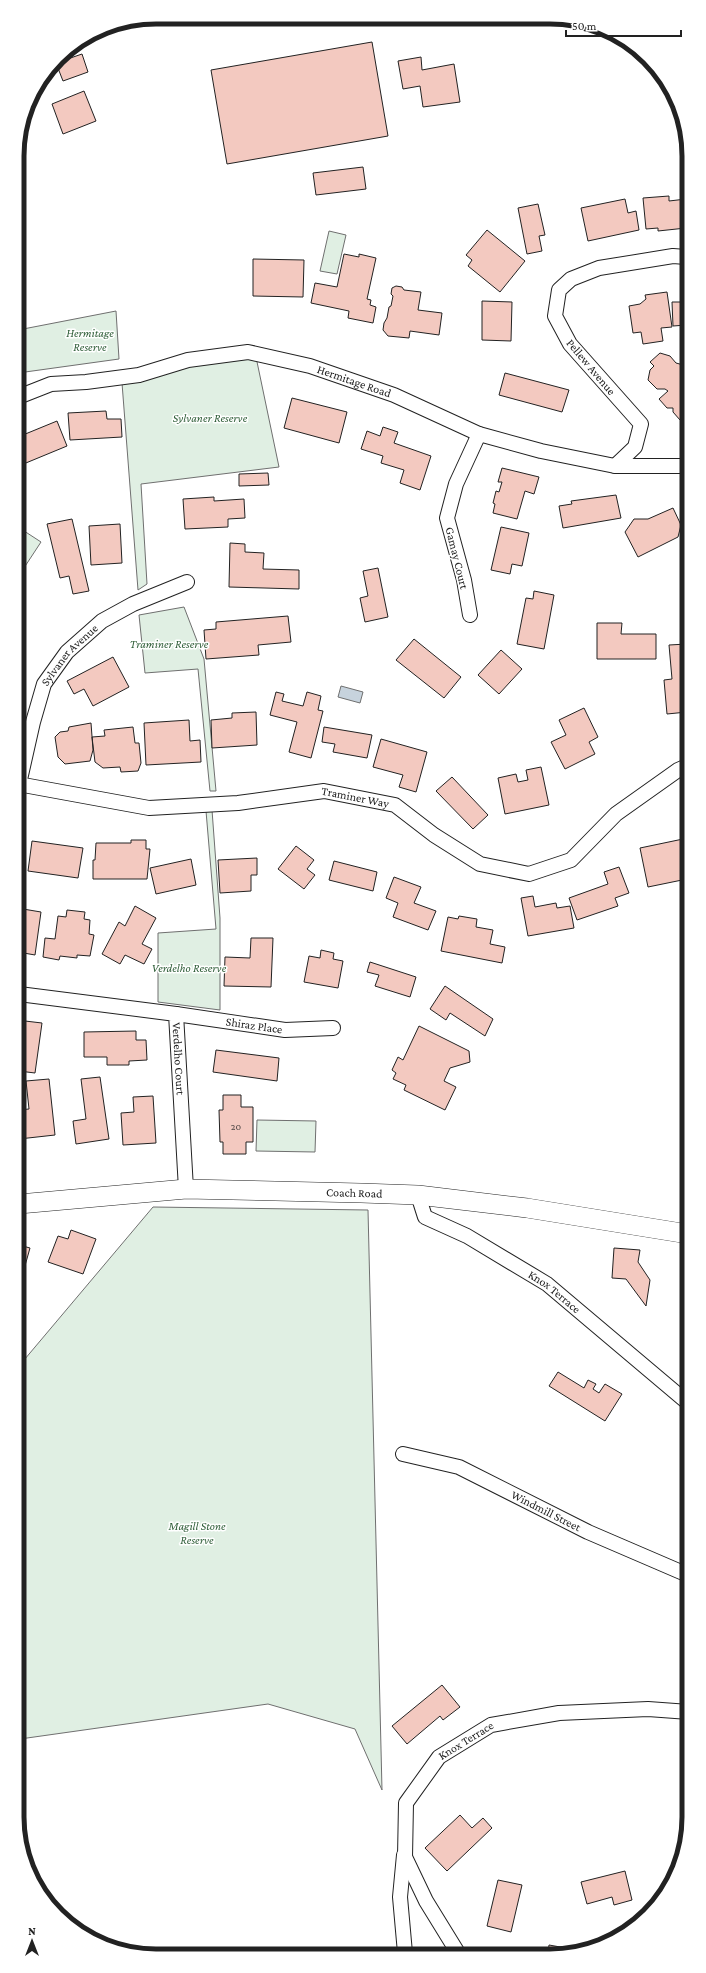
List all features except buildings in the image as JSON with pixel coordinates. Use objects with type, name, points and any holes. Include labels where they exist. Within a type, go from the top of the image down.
[{"type":"street","name":"Pellew Avenue","points":[[615,466],[635,447],[641,424],[570,344],[555,316],[559,290],[571,280],[599,268],[673,256],[682,257]]},
{"type":"street","name":"Hermitage Road","points":[[24,395],[51,384],[86,382],[139,375],[188,360],[248,352],[310,366],[387,393],[479,434],[541,451],[615,466],[682,466]]},
{"type":"street","name":"Gamay Court","points":[[470,615],[464,580],[447,518],[456,484],[479,434]]},
{"type":"street","name":"Sylvaner Avenue","points":[[24,762],[44,684],[67,652],[102,621],[133,604],[187,582]]},
{"type":"street","name":"Traminer Way","points":[[24,785],[149,808],[238,802],[324,791],[395,805],[434,835],[480,864],[529,874],[571,860],[616,814],[682,768]]},
{"type":"street","name":"Verdelho Court","points":[[24,995],[176,1014],[186,1189]]},
{"type":"street","name":"Shiraz Place","points":[[176,1014],[285,1030],[333,1028]]},
{"type":"street","name":"Coach Road","points":[[24,1204],[186,1189],[418,1195],[527,1208],[682,1233]]},
{"type":"street","name":"Knox Terrace","points":[[418,1195],[424,1216],[467,1236],[547,1284],[682,1398]]},
{"type":"street","name":"Windmill Street","points":[[402,1454],[459,1467],[588,1532],[682,1572]]},
{"type":"street","name":"Knox Terrace","points":[[456,1949],[426,1901],[405,1857],[406,1803],[439,1757],[491,1725],[559,1713],[648,1709],[682,1711]]},
{"type":"street","points":[[405,1949],[400,1897],[406,1837]]},
{"type":"green space","points":[[329,231],[346,235],[337,274],[320,271]]},
{"type":"green space","name":"Hermitage Reserve","points":[[116,311],[119,359],[24,372],[24,329]]},
{"type":"green space","name":"Sylvaner Reserve","points":[[256,357],[279,467],[141,484],[147,584],[138,590],[122,383],[211,359]]},
{"type":"green space","points":[[24,531],[41,542],[24,568]]},
{"type":"green space","name":"Traminer Reserve","points":[[184,607],[204,659],[216,791],[210,791],[198,669],[145,673],[139,615]]},
{"type":"green space","name":"Verdelho Reserve","points":[[212,810],[220,918],[220,1010],[158,1002],[158,933],[216,929],[206,811]]},
{"type":"green space","points":[[257,1120],[316,1121],[315,1152],[256,1151]]},
{"type":"green space","name":"Magill Stone Reserve","points":[[153,1207],[368,1210],[382,1790],[355,1729],[268,1704],[24,1738],[24,1360]]},
{"type":"shaded area","points":[[341,686],[363,692],[360,703],[338,697]]}]
